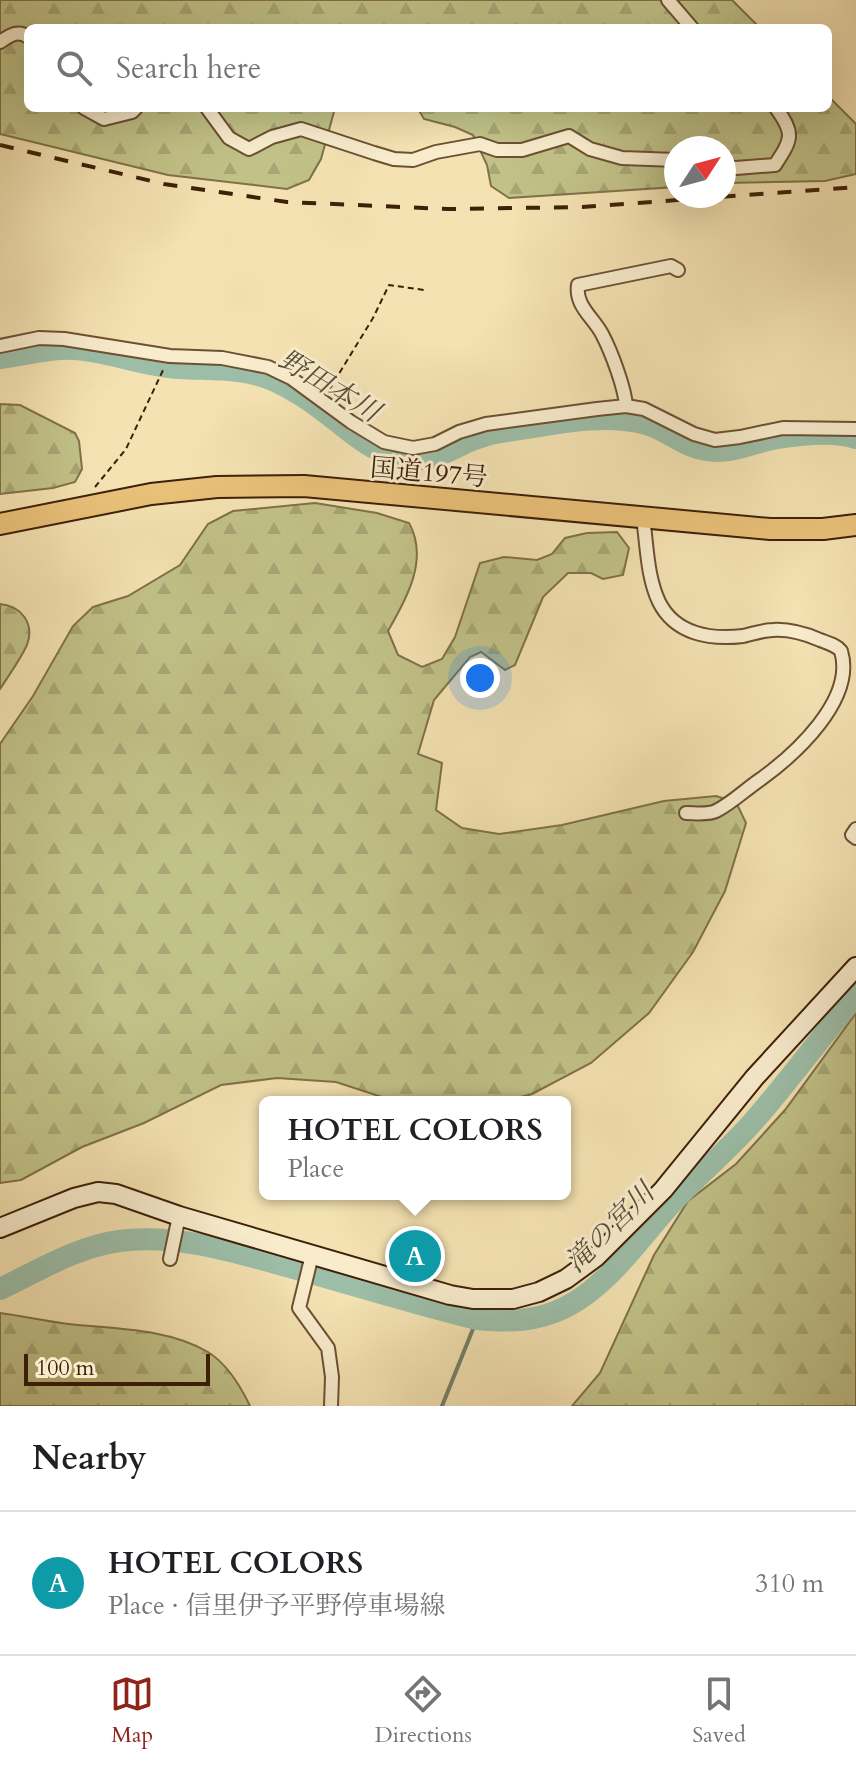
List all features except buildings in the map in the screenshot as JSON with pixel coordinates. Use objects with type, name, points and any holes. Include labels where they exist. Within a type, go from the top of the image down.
[{"type":"highway","name":"国道197号","points":[[0,524],[151,494],[217,487],[304,486],[770,529],[823,529],[856,525]]},
{"type":"main road","points":[[0,1228],[74,1198],[98,1192],[116,1194],[178,1220],[450,1295],[473,1299],[513,1299],[539,1292],[566,1279],[596,1257],[663,1190],[755,1077],[856,967]]},
{"type":"street","points":[[668,0],[689,24]]},
{"type":"street","points":[[0,42],[12,34],[24,34]]},
{"type":"street","points":[[91,112],[104,119],[132,112]]},
{"type":"street","points":[[210,112],[229,138],[249,149],[272,137],[301,129],[394,159],[413,160],[436,152],[480,144],[497,150],[522,150],[569,136],[590,149],[622,158],[664,160]]},
{"type":"street","points":[[736,168],[775,165],[789,143],[787,124],[779,112]]},
{"type":"street","points":[[626,406],[625,395],[602,333],[579,301],[578,285],[671,266],[678,270]]},
{"type":"street","points":[[0,346],[39,338],[64,339],[170,356],[222,358],[268,367],[291,378],[384,442],[413,448],[435,444],[459,432],[486,424],[626,406],[644,409],[694,434],[715,440],[783,428],[856,429]]},
{"type":"street","points":[[643,518],[653,584],[659,603],[671,619],[686,630],[705,637],[740,636],[772,630],[805,633],[838,647],[848,660],[853,677],[851,691],[841,710],[826,729],[801,750],[714,813],[686,813]]},
{"type":"street","points":[[856,829],[852,835],[856,838]]},
{"type":"street","points":[[170,1259],[178,1220]]},
{"type":"street","points":[[312,1258],[299,1308],[328,1348],[332,1377],[331,1406]]},
{"type":"path","points":[[322,401],[373,318],[389,285],[424,290]]},
{"type":"path","points":[[95,487],[126,449],[170,356]]},
{"type":"green space","points":[[0,0],[732,0],[756,24],[24,24],[24,112],[334,112],[321,159],[309,180],[287,189],[168,175],[0,134]]},
{"type":"green space","points":[[832,100],[856,124],[856,174],[825,181],[736,183],[736,136],[664,136],[664,188],[509,198],[491,186],[487,165],[473,135],[424,119],[420,112],[832,112]]},
{"type":"green space","points":[[0,404],[20,405],[75,433],[82,469],[75,482],[53,488],[0,494]]},
{"type":"green space","points":[[315,503],[377,513],[409,523],[415,537],[416,564],[408,592],[388,631],[398,655],[422,667],[442,659],[455,637],[480,563],[504,557],[537,560],[552,554],[565,538],[587,533],[617,532],[629,548],[623,575],[603,579],[591,573],[568,573],[543,597],[515,665],[505,670],[481,652],[470,657],[434,700],[418,754],[442,763],[436,810],[462,828],[499,834],[562,825],[664,801],[716,796],[736,802],[746,823],[725,891],[693,952],[649,1013],[591,1063],[532,1094],[379,1096],[336,1082],[277,1078],[221,1085],[144,1123],[82,1147],[21,1180],[0,1183],[0,744],[33,696],[73,626],[93,607],[128,596],[180,565],[208,524],[233,511]]},
{"type":"green space","points":[[0,604],[20,612],[28,623],[29,637],[18,662],[0,689]]},
{"type":"green space","points":[[856,1013],[856,1406],[572,1406],[600,1373],[654,1255],[688,1201],[736,1164],[785,1110]]},
{"type":"green space","points":[[0,1313],[140,1331],[192,1344],[208,1352],[227,1369],[250,1406],[0,1406]]},
{"type":"waterway","name":"野田本川","points":[[0,358],[75,349],[164,367],[252,373],[295,391],[375,448],[410,459],[435,457],[498,432],[594,419],[646,424],[691,446],[715,451],[803,435],[836,434],[856,438]]},
{"type":"waterway","name":"滝の宮川","points":[[0,1289],[88,1248],[119,1241],[163,1240],[229,1251],[477,1319],[522,1320],[544,1316],[582,1298],[622,1261],[670,1205],[752,1123],[856,995]]},
{"type":"waterway","points":[[442,1406],[477,1319]]},
{"type":"railway","points":[[0,145],[164,184],[287,202],[448,209],[582,207],[856,187]]},
{"type":"place","name":"HOTEL COLORS","points":[[415,1256]]}]
